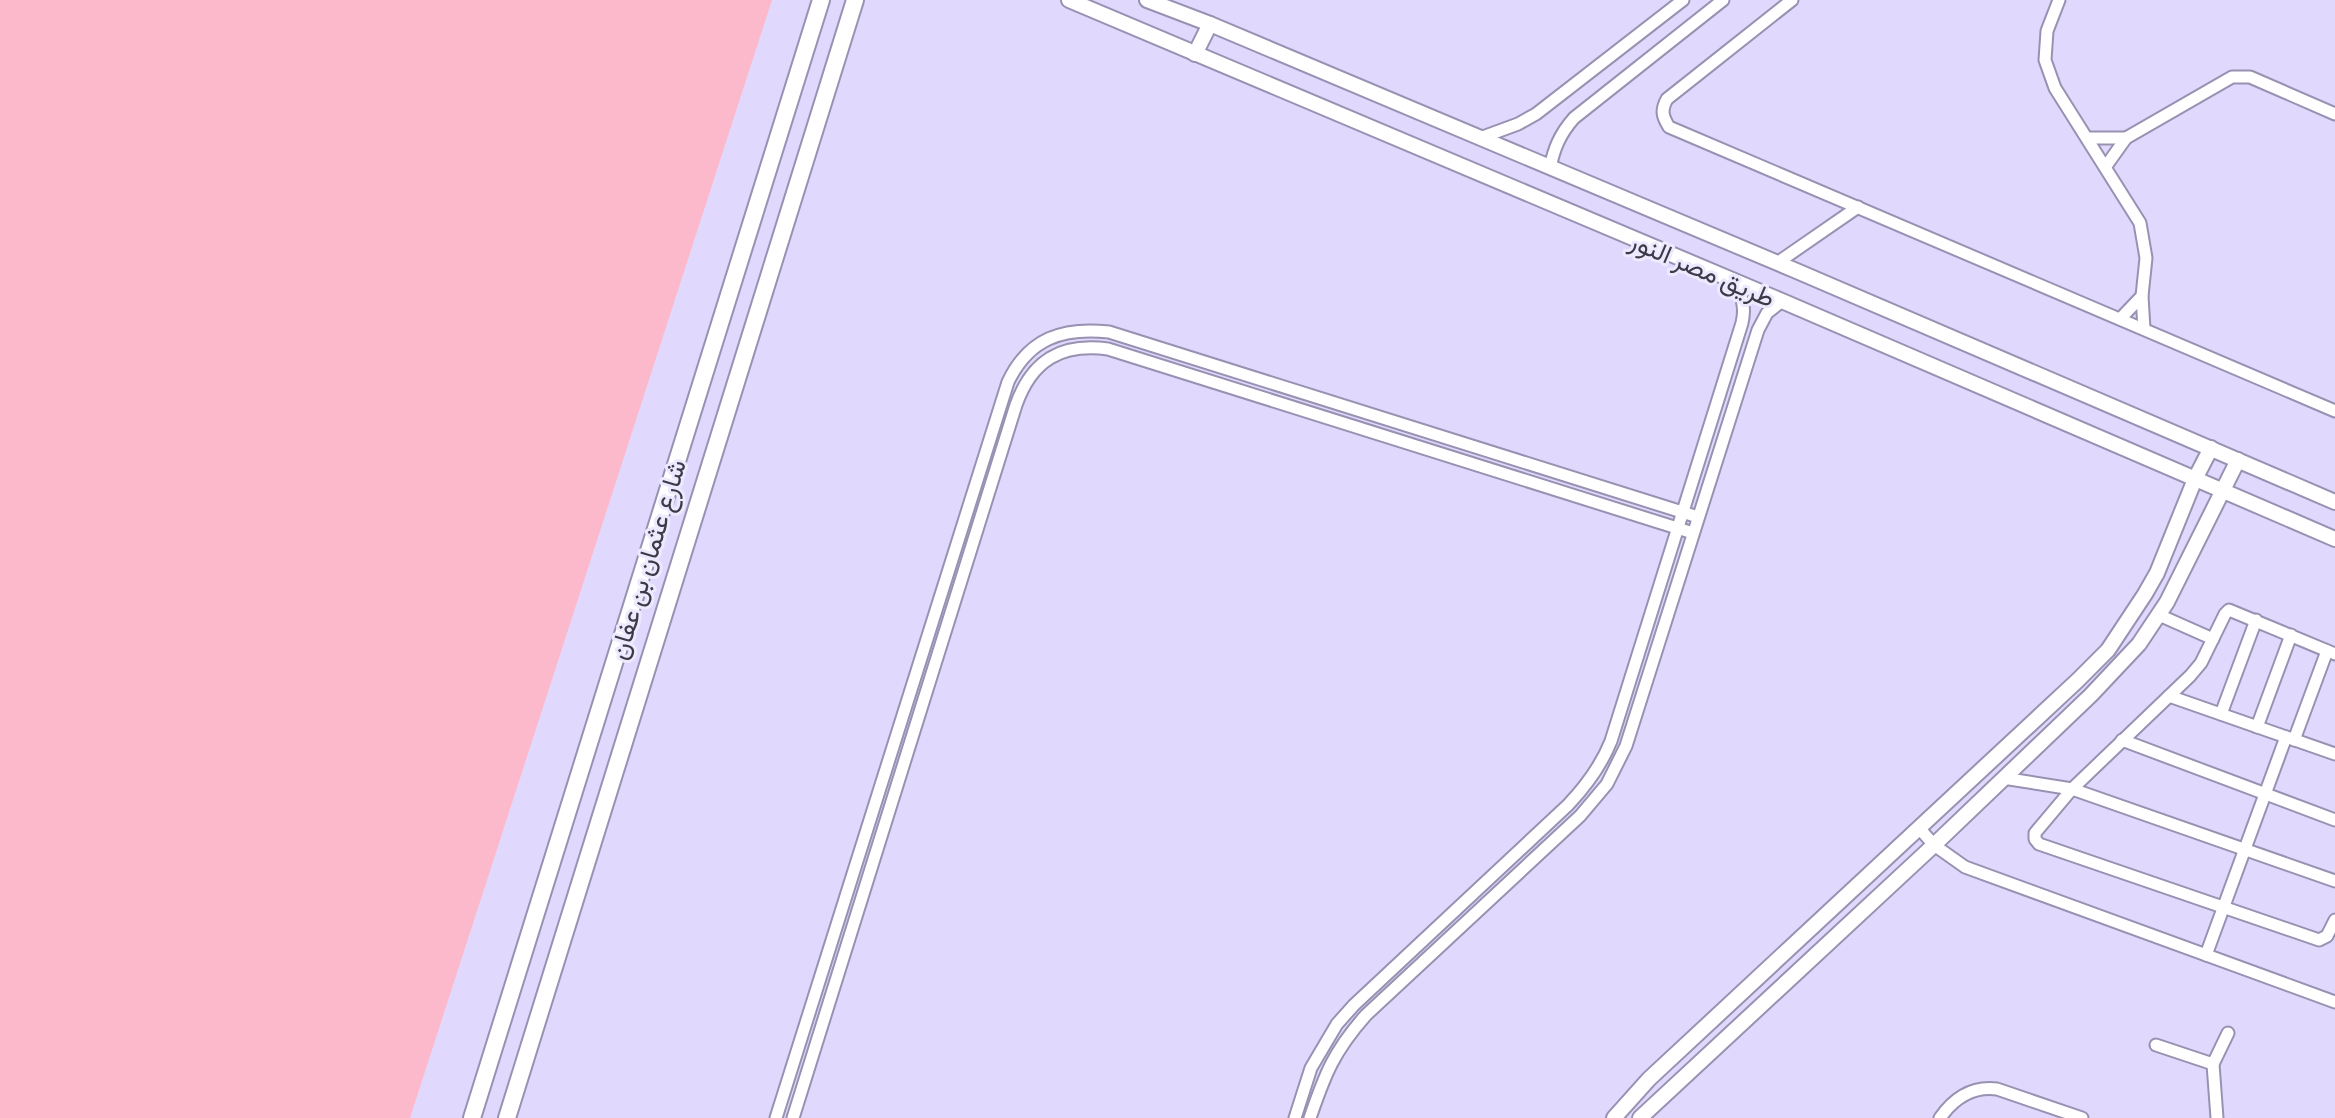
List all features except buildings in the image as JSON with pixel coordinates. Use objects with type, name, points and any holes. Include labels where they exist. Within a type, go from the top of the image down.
[{"type":"main road","points":[[802,59],[809,0]]},
{"type":"main road","name":"شارع عثمان بن عفان","points":[[472,1118],[821,0]]},
{"type":"main road","name":"شارع عثمان بن عفان","points":[[507,1118],[855,0]]},
{"type":"main road","points":[[850,17],[863,0]]},
{"type":"street","name":"طريق مصر النور","points":[[1069,0],[2335,539]]},
{"type":"street","name":"طريق مصر النور","points":[[1147,0],[1777,263],[2335,502]]},
{"type":"street","points":[[1480,138],[1536,114],[1683,0]]},
{"type":"street","points":[[1550,168],[1557,141],[1574,118],[1723,0]]},
{"type":"street","points":[[1792,0],[1667,99],[1662,108],[1663,118],[1669,127],[2335,411]]},
{"type":"street","points":[[2059,0],[2047,31],[2045,60],[2055,88],[2138,217],[2144,234],[2146,258],[2142,296],[2144,329]]},
{"type":"street","points":[[1195,54],[1210,24]]},
{"type":"street","points":[[2106,166],[2126,138],[2223,80],[2250,77],[2335,114]]},
{"type":"street","points":[[2088,138],[2126,138]]},
{"type":"street","points":[[1777,263],[1858,207]]},
{"type":"street","points":[[1295,1118],[1311,1068],[1337,1024],[1568,805],[1593,775],[1611,741],[1742,323],[1744,305],[1732,281]]},
{"type":"street","points":[[2120,319],[2142,296]]},
{"type":"street","points":[[1310,1118],[1327,1069],[1350,1032],[1580,816],[1607,784],[1626,746],[1762,321],[1782,301]]},
{"type":"street","points":[[776,1118],[1008,382],[1015,368],[1036,346],[1063,333],[1079,330],[1109,332],[1698,517]]},
{"type":"street","points":[[793,1118],[1022,386],[1034,370],[1050,358],[1088,346],[1108,349],[1693,533]]},
{"type":"street","points":[[1614,1118],[1649,1079],[2108,650],[2157,573],[2211,448]]},
{"type":"street","points":[[1641,1117],[1934,845],[2091,695],[2139,644],[2174,589],[2238,460]]},
{"type":"street","points":[[2206,955],[2224,906],[2245,849],[2265,794],[2331,652],[2229,610],[2201,663],[2072,789],[2035,833],[2035,839],[2039,844],[2224,906],[2319,940],[2327,936],[2335,920]]},
{"type":"street","points":[[2159,615],[2213,639]]},
{"type":"street","points":[[2221,714],[2256,620]]},
{"type":"street","points":[[2257,727],[2291,635]]},
{"type":"street","points":[[2169,696],[2332,753],[2335,738]]},
{"type":"street","points":[[2122,740],[2335,820]]},
{"type":"street","points":[[2003,778],[2072,789],[2335,881]]},
{"type":"street","points":[[1919,828],[1934,845],[1965,867],[2335,1002]]},
{"type":"street","points":[[2217,1118],[2213,1064],[2228,1033]]},
{"type":"street","points":[[2156,1045],[2213,1064]]},
{"type":"street","points":[[1940,1118],[1950,1104],[1964,1094],[1987,1087],[2082,1118]]},
{"type":"shaded area","points":[[0,0],[772,0],[410,1118],[0,1118]]}]
